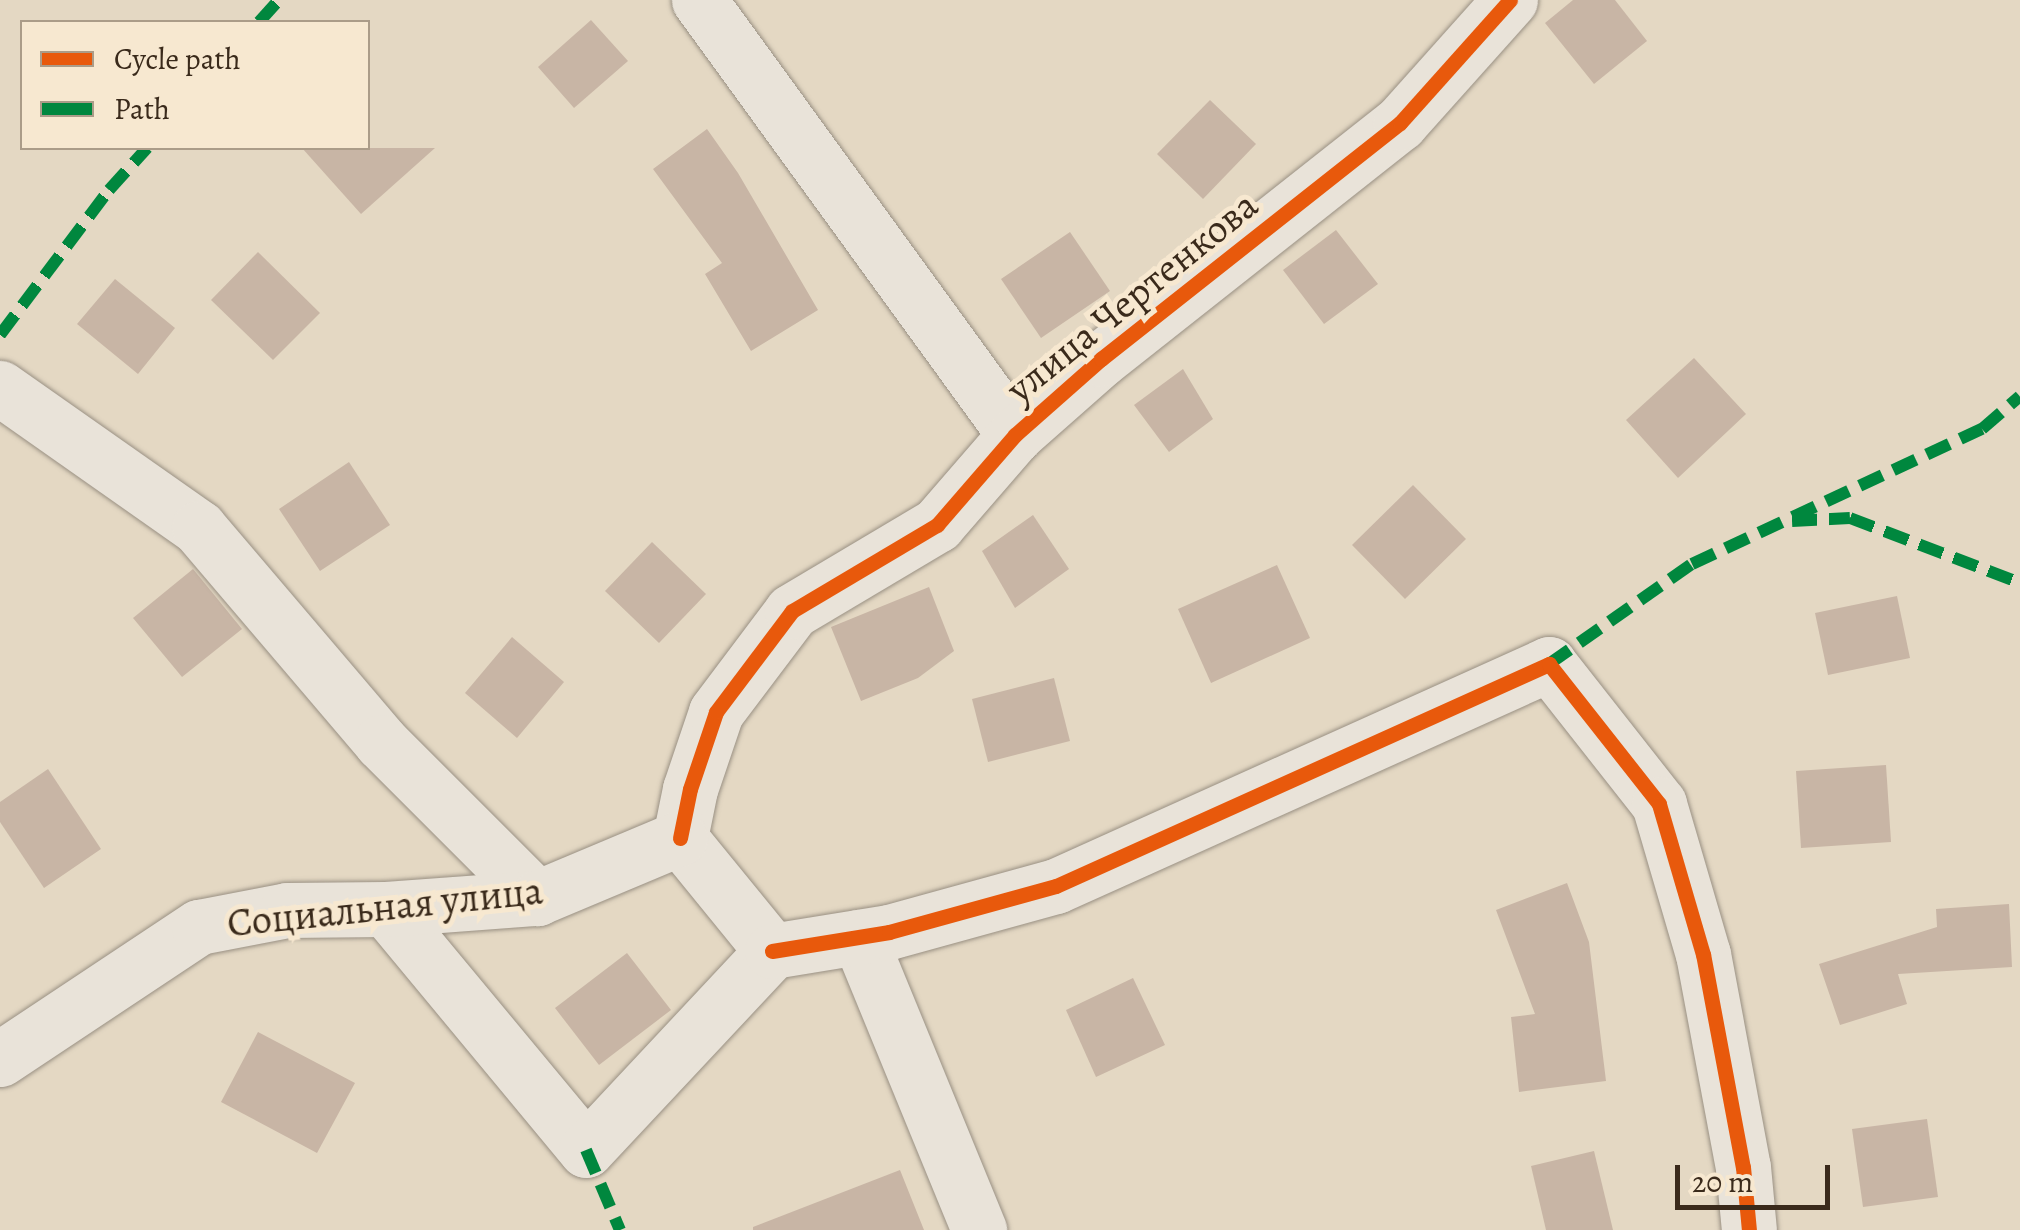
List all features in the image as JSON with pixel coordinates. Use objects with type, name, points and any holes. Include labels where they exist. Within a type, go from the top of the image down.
[{"type":"street","points":[[700,0],[1015,435]]},
{"type":"street","name":"улица Чертенкова","points":[[680,838],[690,789],[716,712],[792,611],[937,525],[1015,435],[1101,358],[1400,123],[1510,0]]},
{"type":"street","points":[[0,388],[200,528],[381,742],[537,898]]},
{"type":"street","points":[[386,909],[586,1150],[772,951],[859,937],[1056,886],[1549,664],[1660,804],[1703,954],[1743,1167],[1749,1230]]},
{"type":"street","points":[[680,838],[772,951]]},
{"type":"street","name":"Социальная улица","points":[[0,1059],[199,927],[287,910],[386,909],[537,898],[680,838]]},
{"type":"street","points":[[859,937],[979,1230]]},
{"type":"building","points":[[1573,0],[1615,0],[1647,41],[1594,84],[1545,23]]},
{"type":"building","points":[[591,20],[628,61],[574,108],[538,67]]},
{"type":"building","points":[[1210,100],[1256,144],[1203,199],[1157,154]]},
{"type":"building","points":[[707,129],[738,173],[818,310],[751,351],[705,274],[722,263],[653,169]]},
{"type":"building","points":[[435,148],[361,214],[304,150]]},
{"type":"building","points":[[1336,230],[1378,284],[1324,324],[1283,270]]},
{"type":"building","points":[[1070,232],[1110,291],[1041,338],[1001,279]]},
{"type":"building","points":[[258,252],[320,313],[273,360],[211,300]]},
{"type":"building","points":[[115,279],[175,328],[138,374],[77,324]]},
{"type":"building","points":[[1694,358],[1746,414],[1678,478],[1626,420]]},
{"type":"building","points":[[1183,369],[1213,419],[1169,452],[1134,405]]},
{"type":"building","points":[[349,462],[390,525],[320,571],[279,509]]},
{"type":"building","points":[[1413,485],[1466,539],[1405,599],[1352,545]]},
{"type":"building","points":[[1033,515],[1069,569],[1015,608],[982,551]]},
{"type":"building","points":[[652,542],[706,594],[659,643],[605,591]]},
{"type":"building","points":[[1277,565],[1310,638],[1211,683],[1178,609]]},
{"type":"building","points":[[193,569],[242,629],[182,677],[133,618]]},
{"type":"building","points":[[929,587],[954,651],[918,678],[861,701],[831,627]]},
{"type":"building","points":[[1897,596],[1910,658],[1828,675],[1815,613]]},
{"type":"building","points":[[512,637],[564,682],[517,738],[465,693]]},
{"type":"building","points":[[1054,678],[1070,741],[988,762],[972,699]]},
{"type":"building","points":[[1886,765],[1891,842],[1801,848],[1796,771]]},
{"type":"building","points":[[48,769],[101,849],[44,888],[0,822],[0,802]]},
{"type":"building","points":[[1567,883],[1589,942],[1606,1081],[1519,1092],[1511,1017],[1535,1014],[1496,910]]},
{"type":"building","points":[[2009,904],[2012,967],[1898,974],[1907,1004],[1840,1025],[1819,964],[1937,927],[1936,909]]},
{"type":"building","points":[[627,953],[671,1010],[599,1065],[555,1008]]},
{"type":"building","points":[[1133,978],[1165,1045],[1096,1077],[1066,1010]]},
{"type":"building","points":[[258,1032],[355,1083],[317,1153],[221,1102]]},
{"type":"building","points":[[1927,1119],[1938,1197],[1863,1207],[1852,1129]]},
{"type":"building","points":[[1594,1151],[1613,1230],[1546,1230],[1531,1166]]},
{"type":"building","points":[[900,1170],[924,1230],[753,1230],[753,1227]]},
{"type":"marked path","points":[[261,20],[279,0]]},
{"type":"marked path","points":[[0,335],[109,190],[145,150]]},
{"type":"marked path","points":[[1549,664],[1692,564],[1982,429],[2020,396]]},
{"type":"marked path","points":[[1792,521],[1850,518],[2020,583]]},
{"type":"marked path","points":[[586,1150],[620,1230]]},
{"type":"cycle path","points":[[680,838],[690,789],[716,712],[792,611],[937,525],[1015,435],[1101,359],[1400,123],[1510,0]]},
{"type":"cycle path","points":[[772,951],[889,932],[1056,886],[1549,664],[1659,804],[1703,954],[1743,1167],[1749,1230]]}]
